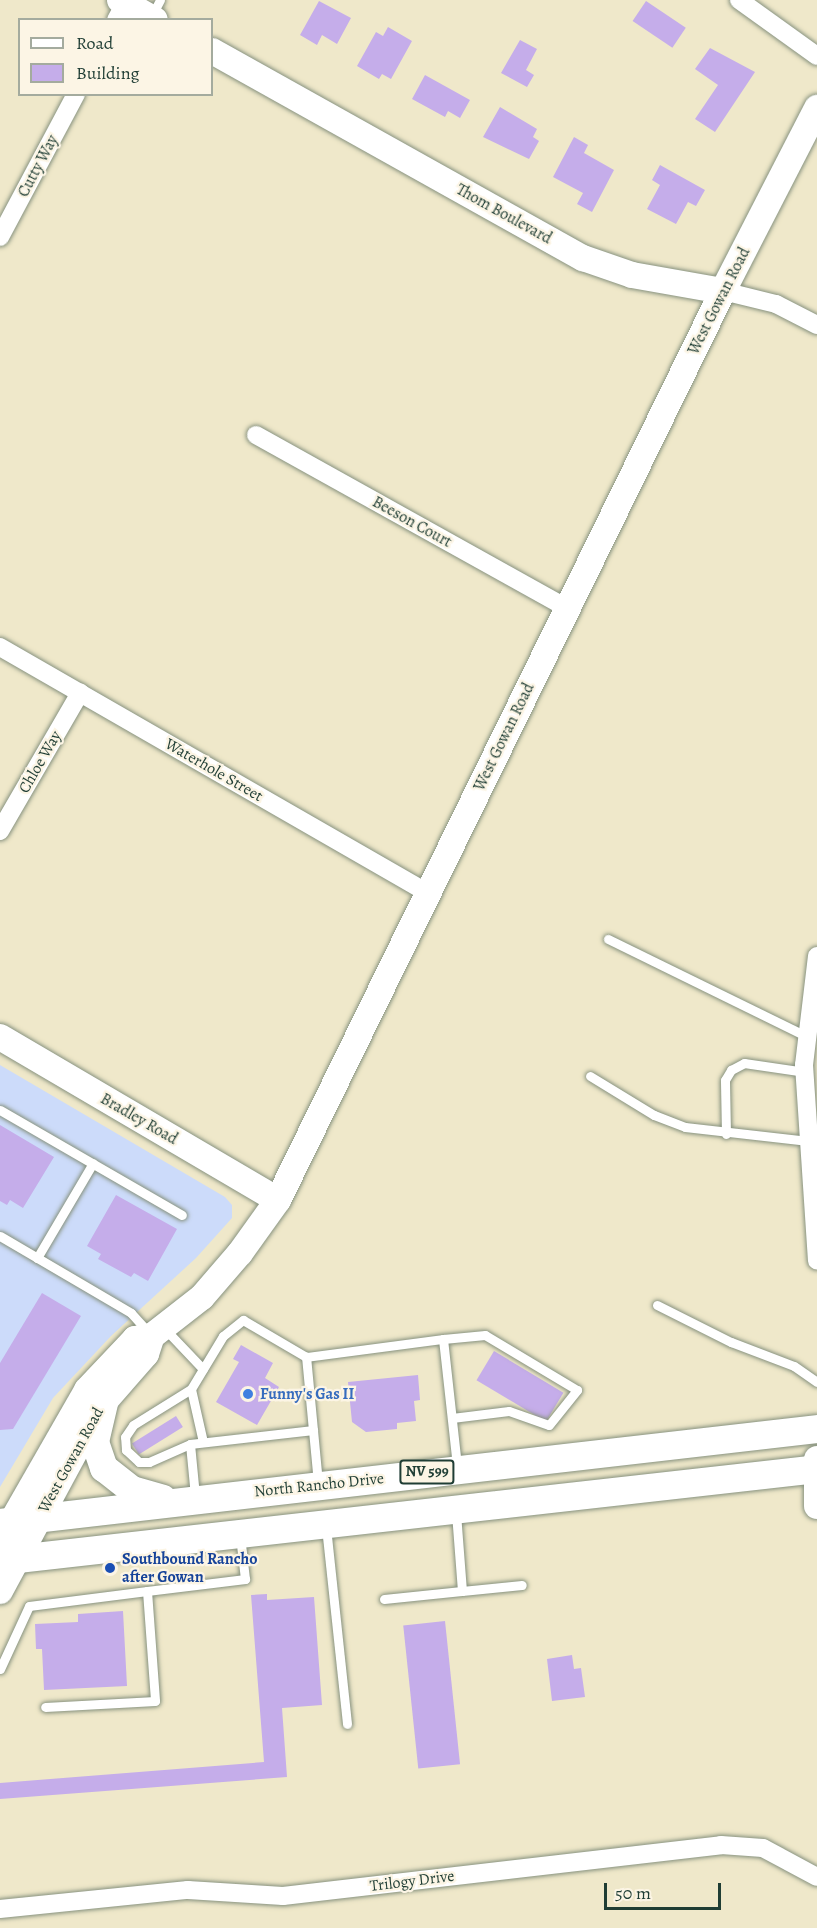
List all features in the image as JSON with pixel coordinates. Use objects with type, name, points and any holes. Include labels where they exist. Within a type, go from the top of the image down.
[{"type":"main road","points":[[105,1399],[95,1442],[104,1468],[132,1490],[183,1500]]},
{"type":"main road","name":"North Rancho Drive","points":[[5,1542],[38,1519],[183,1500],[817,1429]]},
{"type":"main road","points":[[5,1542],[240,1534],[816,1466]]},
{"type":"street","points":[[739,0],[817,56]]},
{"type":"street","points":[[120,7],[155,12]]},
{"type":"street","name":"Thom Boulevard","points":[[213,52],[583,258],[632,275],[723,291],[777,304],[817,325]]},
{"type":"street","name":"Cutty Way","points":[[0,237],[75,96]]},
{"type":"street","name":"West Gowan Road","points":[[0,1592],[5,1542],[87,1390],[135,1339],[158,1331],[202,1297],[240,1253],[278,1200],[723,291],[817,108]]},
{"type":"street","name":"Beeson Court","points":[[256,435],[568,609]]},
{"type":"street","name":"Waterhole Street","points":[[0,647],[428,893]]},
{"type":"street","name":"Chloe Way","points":[[0,831],[80,693]]},
{"type":"street","points":[[817,956],[815,999],[805,1072],[817,1259]]},
{"type":"street","name":"Bradley Road","points":[[0,1037],[278,1200]]},
{"type":"street","name":"West Gowan Road","points":[[38,1519],[105,1399],[146,1354],[158,1331]]},
{"type":"street","points":[[816,1466],[817,1506]]},
{"type":"street","name":"Trilogy Drive","points":[[0,1910],[188,1890],[283,1896],[721,1845],[763,1848],[817,1877]]},
{"type":"lane","points":[[608,939],[808,1037]]},
{"type":"lane","points":[[726,1134],[725,1080],[731,1070],[744,1063],[805,1072]]},
{"type":"lane","points":[[590,1076],[654,1115],[684,1127],[726,1134],[808,1141]]},
{"type":"lane","points":[[0,1110],[182,1215]]},
{"type":"lane","points":[[37,1258],[93,1163]]},
{"type":"lane","points":[[0,1236],[131,1313],[158,1331],[203,1369]]},
{"type":"lane","points":[[657,1305],[731,1342],[794,1366],[817,1382]]},
{"type":"lane","points":[[313,1430],[190,1444],[149,1462],[139,1462],[126,1450],[125,1437],[133,1425],[191,1389],[223,1336],[243,1320],[306,1358],[485,1335],[577,1390],[549,1425],[509,1411],[452,1418]]},
{"type":"lane","points":[[443,1339],[458,1469]]},
{"type":"lane","points":[[306,1358],[318,1486]]},
{"type":"lane","points":[[191,1389],[203,1442]]},
{"type":"lane","points":[[183,1500],[190,1444]]},
{"type":"lane","points":[[456,1510],[462,1591]]},
{"type":"lane","points":[[326,1524],[347,1724]]},
{"type":"lane","points":[[0,1668],[29,1606],[245,1579],[240,1534]]},
{"type":"lane","points":[[384,1599],[522,1585]]},
{"type":"lane","points":[[45,1707],[155,1701],[147,1591]]},
{"type":"shaded area","points":[[0,1065],[225,1197],[232,1205],[232,1218],[196,1258],[111,1336],[53,1398],[0,1487]]},
{"type":"building","points":[[319,1],[351,18],[337,44],[322,35],[317,45],[300,35]]},
{"type":"building","points":[[646,1],[686,28],[672,48],[633,21]]},
{"type":"building","points":[[388,27],[412,41],[391,79],[382,74],[379,79],[357,66],[376,32],[383,36]]},
{"type":"building","points":[[520,40],[537,49],[526,70],[534,75],[527,87],[501,73]]},
{"type":"building","points":[[710,48],[755,72],[715,132],[695,119],[718,85],[695,69]]},
{"type":"building","points":[[425,75],[470,100],[460,118],[448,111],[445,117],[412,99]]},
{"type":"building","points":[[500,107],[537,129],[533,137],[539,141],[529,159],[483,137]]},
{"type":"building","points":[[574,137],[588,145],[584,153],[614,170],[592,212],[577,204],[583,193],[553,177]]},
{"type":"building","points":[[660,165],[705,190],[696,206],[688,202],[676,224],[647,209],[660,185],[652,180]]},
{"type":"building","points":[[0,1125],[54,1157],[23,1208],[10,1200],[7,1205],[0,1201]]},
{"type":"building","points":[[116,1195],[177,1229],[148,1281],[134,1273],[131,1277],[98,1259],[101,1254],[87,1246]]},
{"type":"building","points":[[42,1293],[81,1316],[13,1429],[0,1430],[0,1363]]},
{"type":"building","points":[[241,1345],[273,1363],[265,1378],[279,1387],[257,1425],[216,1402],[239,1362],[233,1359]]},
{"type":"building","points":[[494,1351],[563,1393],[546,1422],[476,1380]]},
{"type":"building","points":[[418,1375],[420,1400],[414,1401],[416,1421],[397,1423],[397,1429],[366,1432],[352,1422],[348,1382]]},
{"type":"building","points":[[176,1416],[183,1427],[139,1455],[132,1444]]},
{"type":"building","points":[[267,1594],[267,1600],[314,1597],[322,1705],[282,1708],[287,1777],[0,1799],[0,1783],[264,1762],[251,1595]]},
{"type":"building","points":[[123,1611],[127,1686],[44,1690],[42,1649],[36,1649],[35,1624],[78,1622],[78,1614]]},
{"type":"building","points":[[445,1621],[460,1764],[418,1769],[403,1625]]},
{"type":"building","points":[[572,1655],[574,1669],[581,1668],[585,1697],[552,1701],[547,1659]]},
{"type":"place","name":"Funny's Gas II","points":[[248,1394]]},
{"type":"place","name":"Southbound Rancho after Gowan","points":[[110,1568]]}]
